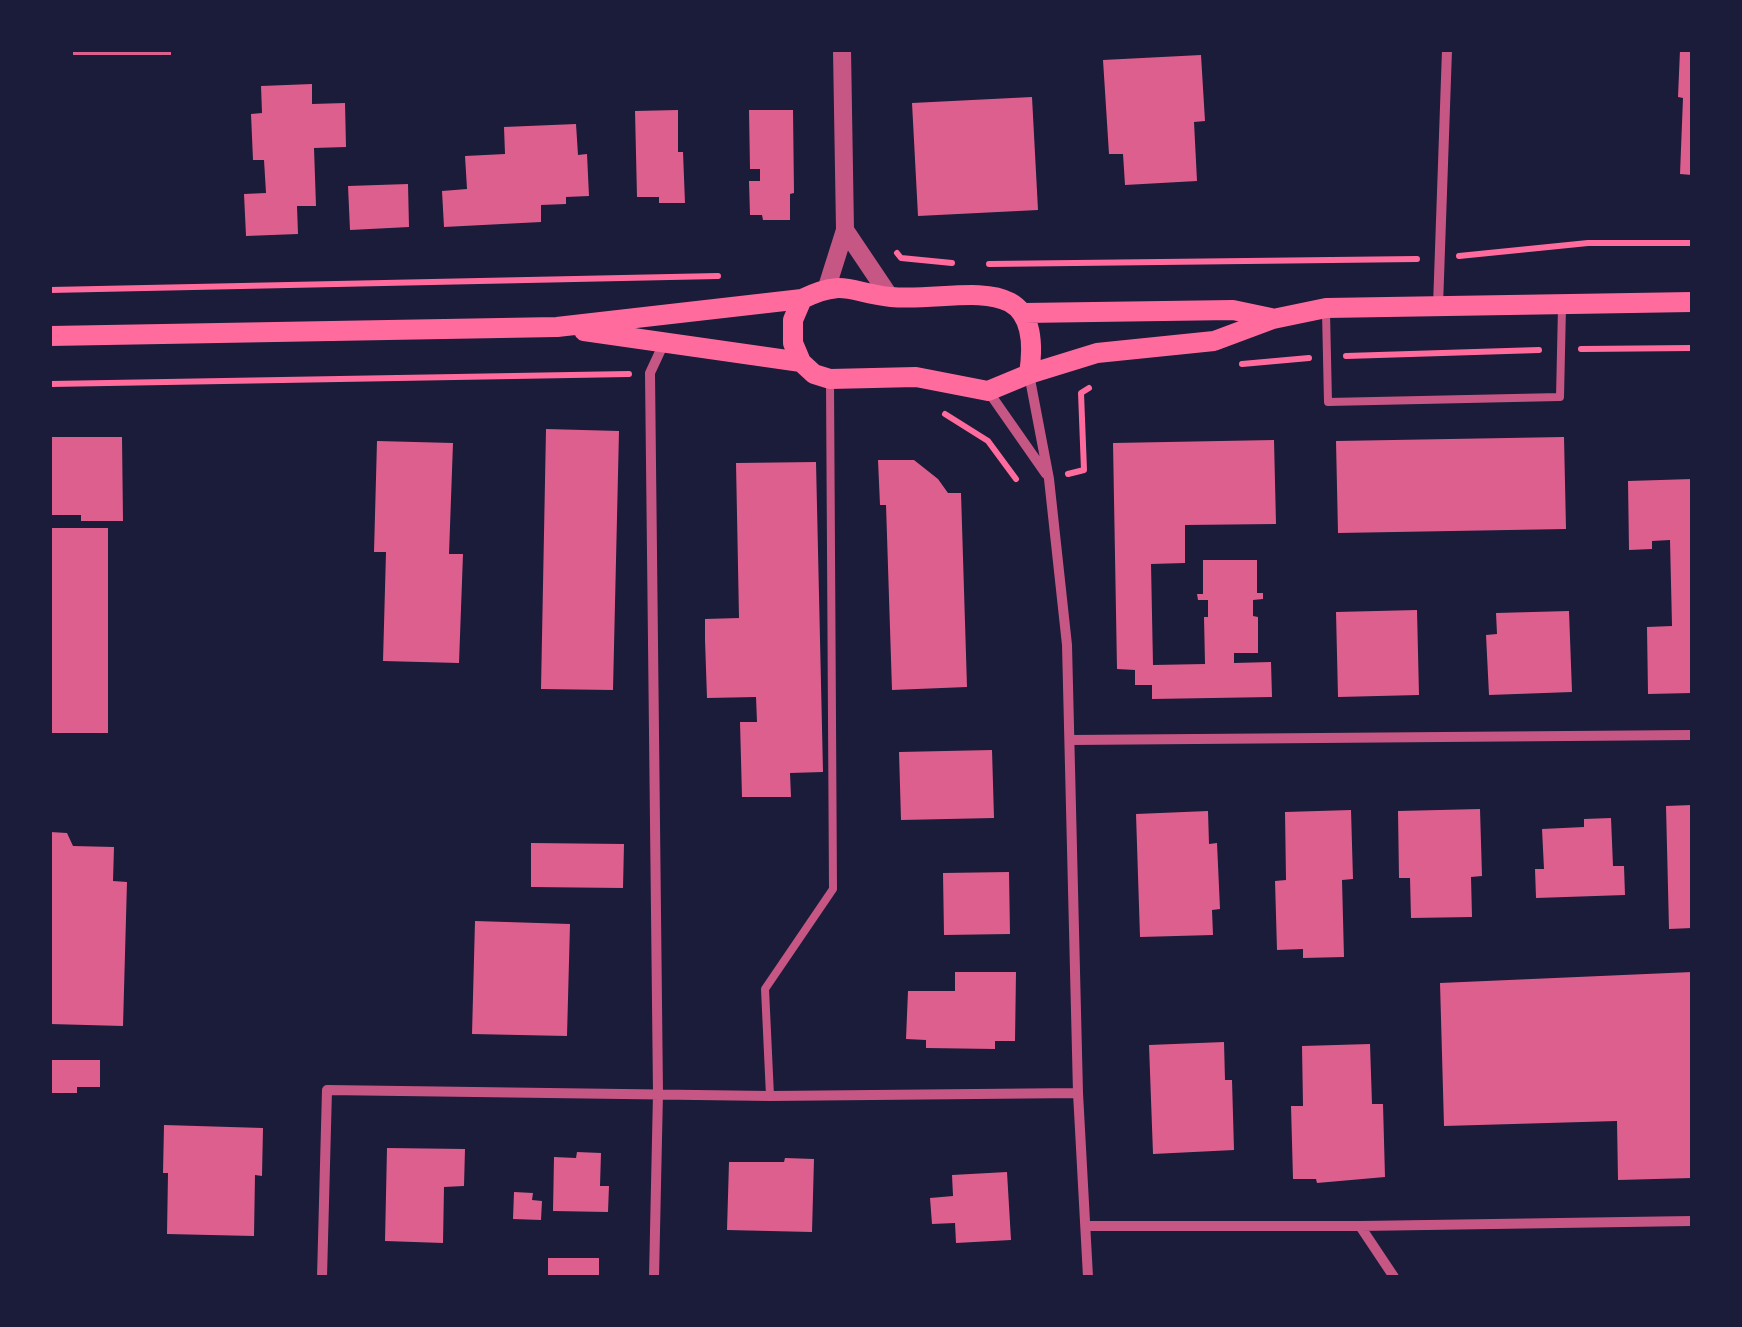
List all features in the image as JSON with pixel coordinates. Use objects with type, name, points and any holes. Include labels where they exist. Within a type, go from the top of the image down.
[{"type":"main road","points":[[50,336],[557,327],[802,299],[827,287],[858,288],[890,297],[1006,298],[1024,313],[1032,333],[1029,374]]},
{"type":"main road","points":[[802,299],[793,320],[793,343],[801,362],[814,374],[830,379],[916,377],[988,391],[1096,353],[1214,341],[1273,319],[1326,308],[1692,302]]},
{"type":"main road","points":[[1024,313],[1234,310],[1273,319]]},
{"type":"main road","points":[[557,327],[801,362]]},
{"type":"street","points":[[827,287],[845,230],[842,50]]},
{"type":"street","points":[[1438,306],[1448,50]]},
{"type":"street","points":[[845,230],[890,297]]},
{"type":"street","points":[[654,1277],[658,1093],[650,373],[664,343]]},
{"type":"street","points":[[1029,374],[1049,478],[1067,646],[1078,1094],[1088,1277]]},
{"type":"street","points":[[988,391],[1049,478]]},
{"type":"street","points":[[1071,740],[1692,734]]},
{"type":"street","points":[[322,1277],[326,1090],[770,1096],[1078,1094]]},
{"type":"street","points":[[1088,1226],[1692,1220]]},
{"type":"street","points":[[1360,1226],[1394,1277]]},
{"type":"lane","points":[[1326,308],[1328,402],[1560,396],[1562,304]]},
{"type":"lane","points":[[770,1096],[765,989],[833,888],[830,379]]},
{"type":"path","points":[[890,241],[901,258],[932,263],[1050,264],[1440,258],[1588,243],[1692,243]]},
{"type":"path","points":[[50,290],[732,276]]},
{"type":"path","points":[[50,384],[650,373]]},
{"type":"path","points":[[929,411],[944,414],[988,441],[1020,486],[1049,478]]},
{"type":"building","points":[[73,50],[171,50],[171,55],[73,55]]},
{"type":"building","points":[[1680,50],[1692,50],[1692,175],[1680,174]]},
{"type":"building","points":[[1201,55],[1205,121],[1194,122],[1197,181],[1125,185],[1123,154],[1109,154],[1103,60]]},
{"type":"building","points":[[312,84],[312,104],[345,103],[346,147],[314,148],[316,206],[297,206],[298,234],[246,236],[244,194],[266,193],[264,160],[253,160],[251,114],[262,113],[261,86]]},
{"type":"building","points":[[1032,97],[1038,210],[918,216],[912,103]]},
{"type":"building","points":[[678,110],[678,152],[683,152],[685,203],[659,203],[659,197],[637,197],[635,111]]},
{"type":"building","points":[[749,110],[793,110],[794,193],[790,194],[790,220],[763,220],[762,215],[750,215],[749,181],[760,181],[760,169],[750,169]]},
{"type":"building","points":[[576,124],[578,155],[587,154],[589,196],[566,197],[566,204],[541,205],[541,222],[444,227],[442,191],[467,189],[465,156],[505,154],[504,127]]},
{"type":"building","points":[[408,184],[409,227],[350,230],[348,186]]},
{"type":"building","points":[[546,429],[619,431],[613,690],[541,689]]},
{"type":"building","points":[[50,437],[122,437],[123,521],[81,521],[81,515],[50,515]]},
{"type":"building","points":[[1564,437],[1566,529],[1338,533],[1336,441]]},
{"type":"building","points":[[1274,440],[1276,524],[1185,525],[1185,563],[1151,564],[1153,665],[1205,664],[1204,617],[1208,617],[1208,600],[1198,600],[1197,594],[1203,594],[1203,560],[1257,560],[1257,593],[1263,593],[1263,599],[1253,600],[1253,616],[1258,617],[1258,653],[1234,653],[1234,663],[1271,662],[1272,697],[1152,699],[1152,685],[1135,685],[1135,670],[1117,669],[1113,443]]},
{"type":"building","points":[[377,441],[453,443],[449,554],[463,554],[459,663],[383,661],[386,552],[374,552]]},
{"type":"building","points":[[878,460],[914,460],[938,479],[948,493],[961,493],[967,687],[892,690],[886,505],[880,505]]},
{"type":"building","points":[[816,462],[823,772],[790,773],[791,797],[742,797],[740,722],[757,722],[756,697],[707,698],[705,640],[705,619],[739,618],[736,463]]},
{"type":"building","points":[[1692,479],[1692,693],[1648,694],[1647,627],[1672,626],[1670,540],[1652,541],[1652,549],[1629,550],[1628,481]]},
{"type":"building","points":[[50,528],[108,528],[108,733],[50,733]]},
{"type":"building","points":[[1417,610],[1419,695],[1338,697],[1336,612]]},
{"type":"building","points":[[1569,611],[1572,692],[1489,695],[1486,635],[1497,634],[1496,613]]},
{"type":"building","points":[[992,750],[994,818],[901,820],[899,752]]},
{"type":"building","points":[[1692,805],[1692,928],[1669,929],[1666,806]]},
{"type":"building","points":[[1480,809],[1482,876],[1471,877],[1472,917],[1411,918],[1410,878],[1399,878],[1398,811]]},
{"type":"building","points":[[1351,810],[1353,879],[1342,880],[1344,957],[1303,958],[1303,949],[1277,950],[1275,881],[1286,880],[1285,812]]},
{"type":"building","points":[[1208,811],[1209,844],[1217,843],[1220,909],[1212,910],[1213,935],[1140,937],[1136,814]]},
{"type":"building","points":[[1611,818],[1613,866],[1624,866],[1625,895],[1536,898],[1535,869],[1544,869],[1542,829],[1584,827],[1584,819]]},
{"type":"building","points":[[50,832],[67,833],[73,846],[114,847],[113,881],[127,882],[123,1026],[50,1024]]},
{"type":"building","points":[[531,843],[624,844],[623,888],[531,887]]},
{"type":"building","points":[[1009,872],[1010,934],[944,935],[943,873]]},
{"type":"building","points":[[475,921],[570,924],[567,1036],[472,1034]]},
{"type":"building","points":[[955,972],[1016,972],[1015,1041],[995,1041],[995,1049],[926,1048],[926,1040],[906,1039],[908,991],[955,991]]},
{"type":"building","points":[[1692,972],[1692,1178],[1618,1180],[1617,1121],[1444,1126],[1440,983]]},
{"type":"building","points":[[1224,1042],[1225,1080],[1232,1080],[1234,1150],[1153,1154],[1149,1045]]},
{"type":"building","points":[[1370,1044],[1372,1104],[1383,1104],[1385,1177],[1317,1183],[1316,1179],[1293,1179],[1291,1106],[1303,1106],[1302,1046]]},
{"type":"building","points":[[50,1060],[100,1060],[100,1087],[77,1087],[77,1093],[50,1093]]},
{"type":"building","points":[[164,1125],[263,1128],[262,1176],[255,1175],[254,1236],[167,1234]]},
{"type":"building","points":[[387,1148],[465,1149],[464,1186],[444,1187],[443,1243],[385,1241]]},
{"type":"building","points":[[577,1152],[601,1153],[600,1186],[609,1186],[608,1212],[553,1211],[554,1157],[576,1158]]},
{"type":"building","points":[[785,1158],[814,1159],[812,1232],[727,1230],[729,1162],[784,1162]]},
{"type":"building","points":[[1007,1172],[1011,1240],[956,1243],[955,1223],[932,1224],[930,1198],[953,1196],[952,1175]]},
{"type":"building","points":[[514,1192],[533,1193],[532,1200],[542,1201],[541,1220],[513,1219]]},
{"type":"building","points":[[548,1258],[599,1258],[599,1277],[548,1277]]}]
